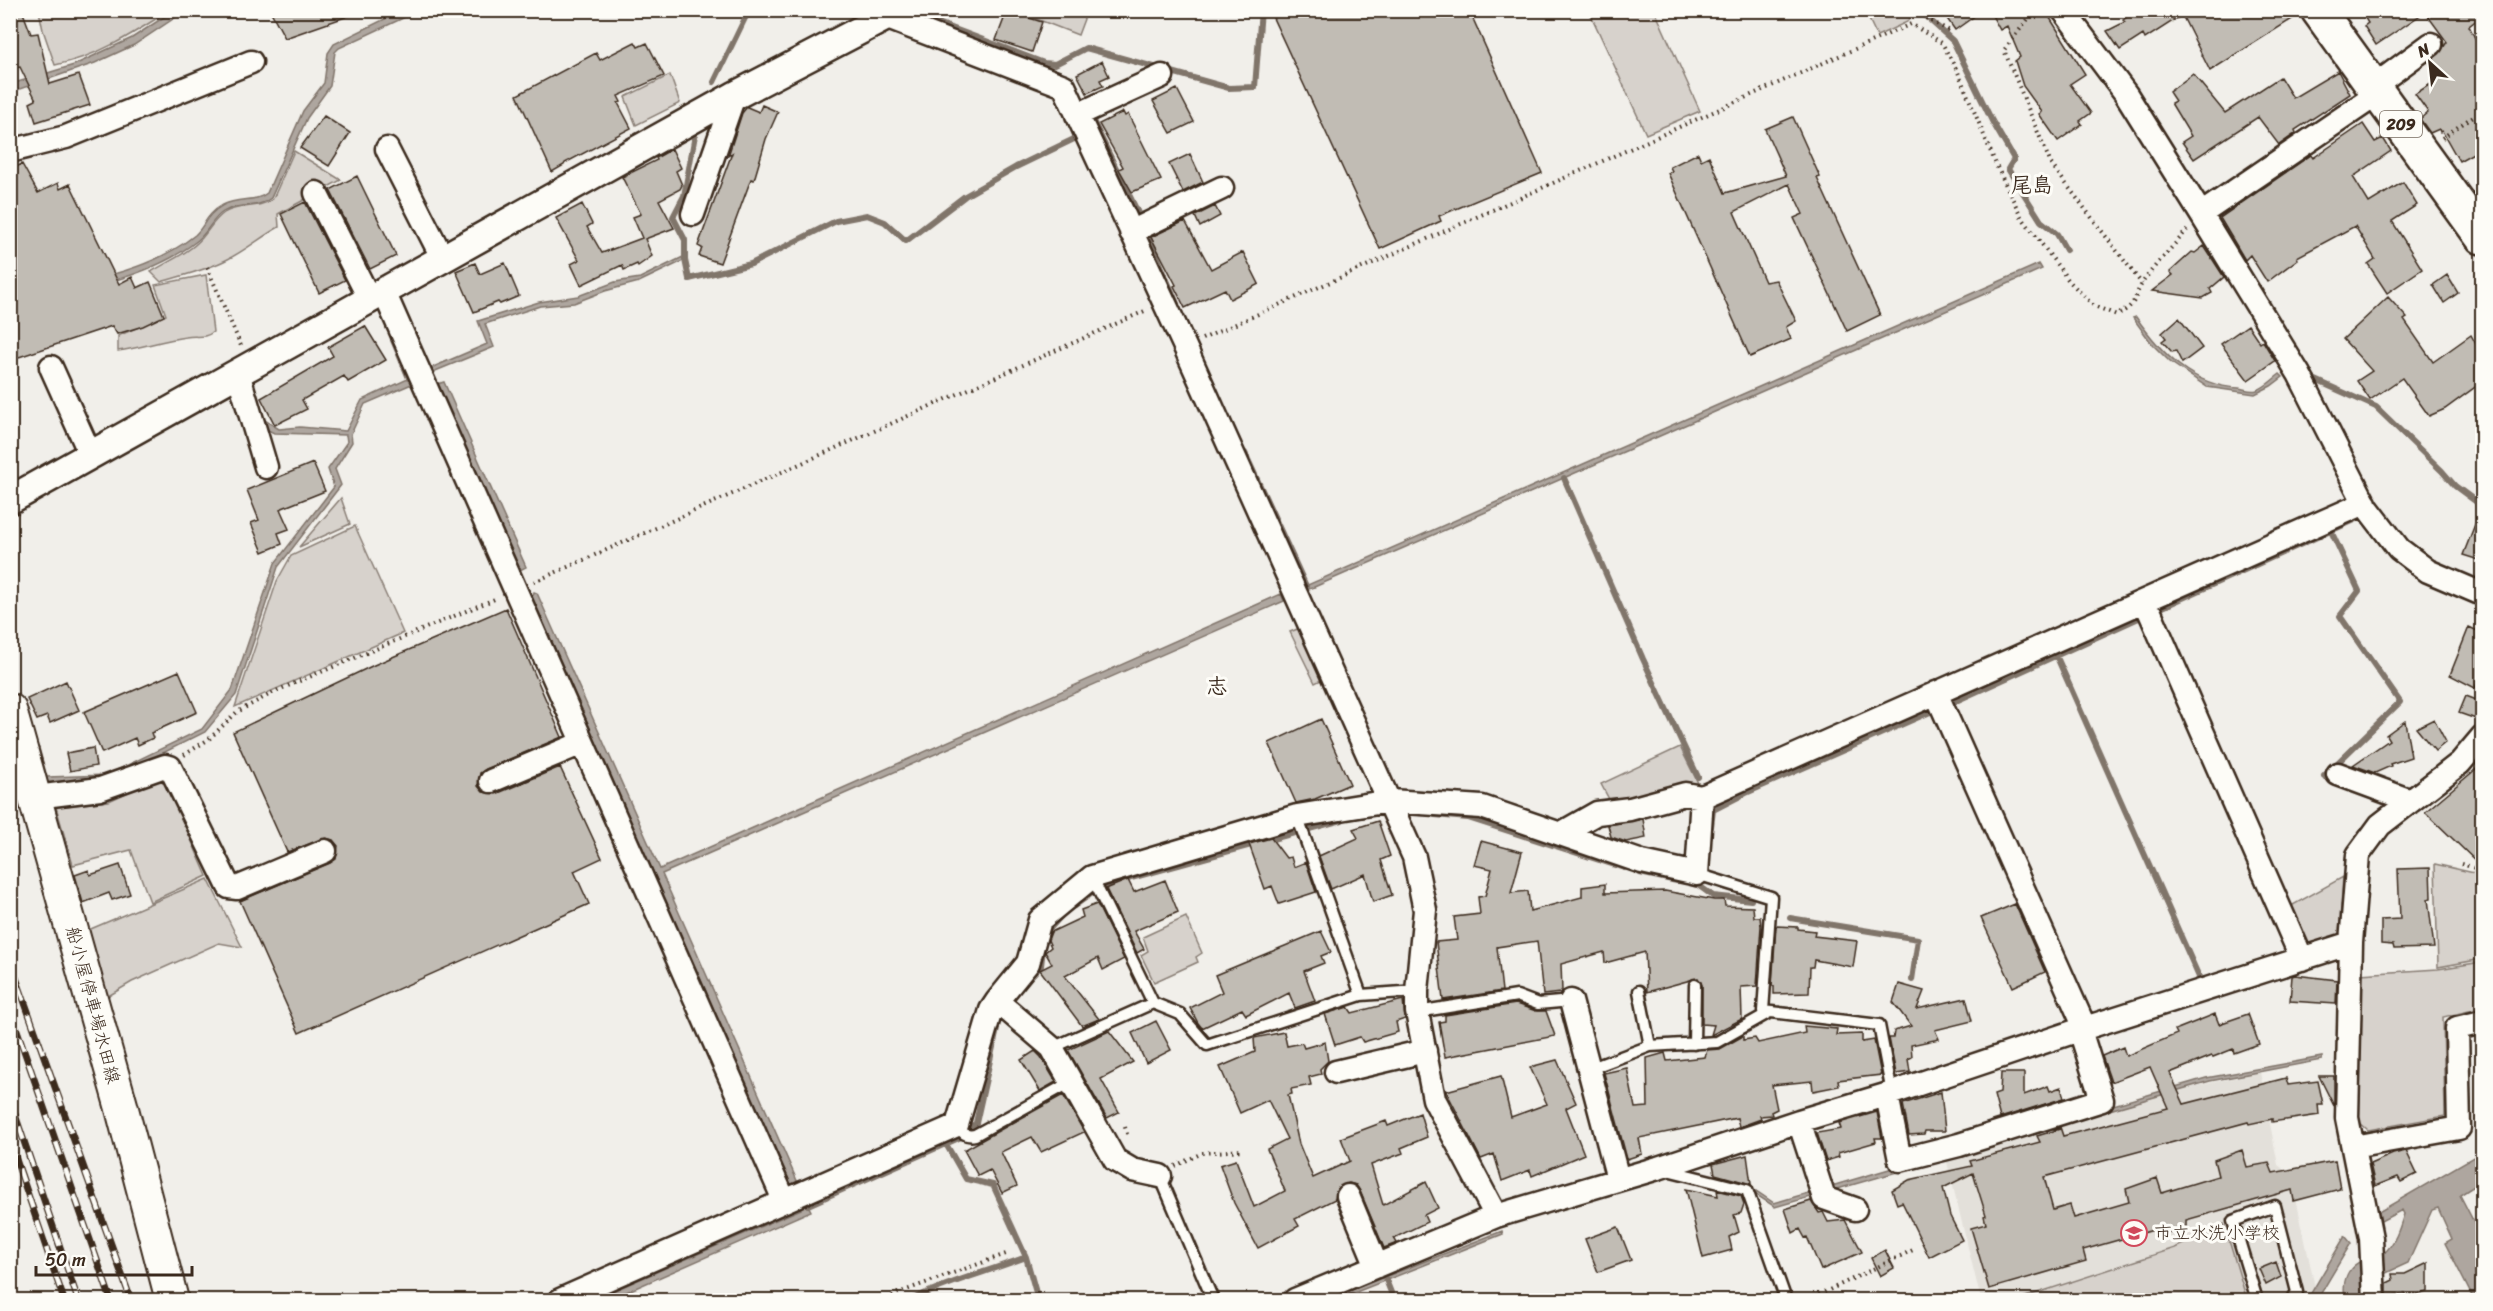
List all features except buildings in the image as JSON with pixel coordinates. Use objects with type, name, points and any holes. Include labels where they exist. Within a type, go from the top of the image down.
[{"type":"highway","name":"209","points":[[2318,10],[2482,237]]},
{"type":"main road","name":"船小屋停車場水田線","points":[[10,710],[36,797],[172,1300]]},
{"type":"street","points":[[2063,10],[2126,94],[2201,214],[2299,374],[2365,503],[2399,549],[2428,571],[2482,594]]},
{"type":"street","points":[[10,500],[734,96],[892,14],[1064,86],[1185,347],[1414,857],[1425,910],[1417,1001],[1434,1099],[1496,1216]]},
{"type":"street","points":[[2201,214],[2376,89],[2431,44]]},
{"type":"street","points":[[10,151],[66,136],[251,62]]},
{"type":"street","points":[[1077,115],[1162,76]]},
{"type":"street","points":[[693,214],[734,96]]},
{"type":"street","points":[[387,150],[443,259]]},
{"type":"street","points":[[1131,232],[1222,188]]},
{"type":"street","points":[[316,193],[377,296],[515,590],[784,1200]]},
{"type":"street","points":[[51,367],[90,456]]},
{"type":"street","points":[[244,370],[266,467]]},
{"type":"street","points":[[1560,834],[1598,813],[1630,809],[1685,794],[1702,797],[2365,503]]},
{"type":"street","points":[[2145,601],[2302,959]]},
{"type":"street","points":[[1890,1094],[1899,1160],[1959,1145],[2103,1100],[2082,1029],[1936,693]]},
{"type":"street","points":[[2374,1300],[2371,1238],[2347,1118],[2351,943],[2358,855],[2380,825],[2460,763],[2482,737]]},
{"type":"street","points":[[491,781],[582,743]]},
{"type":"street","points":[[36,797],[100,789],[165,766],[170,767],[174,773],[229,887],[237,888],[325,851]]},
{"type":"street","points":[[2338,774],[2412,801]]},
{"type":"street","points":[[560,1300],[585,1296],[784,1200],[957,1125],[991,1010],[1028,963],[1040,920],[1092,877],[1297,816],[1390,801],[1482,807],[1642,862],[1697,874],[1702,797]]},
{"type":"street","points":[[1295,1300],[1496,1216],[1658,1168],[1799,1121],[1890,1094],[2082,1029],[2351,943]]},
{"type":"street","points":[[997,1001],[1052,1048],[1115,1160],[1132,1170],[1160,1176]]},
{"type":"street","points":[[1571,1001],[1618,1179]]},
{"type":"street","points":[[2353,1147],[2459,1128],[2457,1028],[2482,1022]]},
{"type":"street","points":[[1336,1072],[1425,1051]]},
{"type":"street","points":[[1799,1121],[1824,1197],[1855,1209]]},
{"type":"street","points":[[1348,1196],[1377,1266]]},
{"type":"lane","points":[[1297,816],[1361,995]]},
{"type":"lane","points":[[1697,874],[1771,897],[1763,1011],[1879,1025],[1890,1094]]},
{"type":"lane","points":[[1092,877],[1153,1003],[1180,1014],[1208,1045],[1361,995],[1417,1001],[1517,996],[1538,1004],[1571,1001]]},
{"type":"lane","points":[[1694,1044],[1695,985]]},
{"type":"lane","points":[[1639,992],[1650,1046]]},
{"type":"lane","points":[[1052,1048],[1153,1003]]},
{"type":"lane","points":[[1589,1069],[1650,1046],[1717,1042],[1770,1012]]},
{"type":"lane","points":[[957,1125],[968,1136],[975,1135],[1071,1082]]},
{"type":"lane","points":[[1658,1168],[1747,1190],[1786,1300]]},
{"type":"lane","points":[[1160,1176],[1213,1300]]},
{"type":"lane","points":[[2257,1300],[2233,1221],[2275,1206],[2297,1292],[2292,1300]]},
{"type":"path","points":[[1910,10],[1952,32]]},
{"type":"path","points":[[2035,10],[2004,50],[2051,164],[2142,284]]},
{"type":"path","points":[[1185,347],[1911,24],[1942,43],[1959,72],[1997,167],[2021,216],[2069,281],[2094,306],[2117,315],[2128,309],[2137,299],[2142,284],[2201,214]]},
{"type":"path","points":[[2422,153],[2482,110]]},
{"type":"path","points":[[207,267],[244,370]]},
{"type":"path","points":[[165,766],[209,740],[237,712],[276,691],[515,590],[1163,302]]},
{"type":"path","points":[[2461,864],[2478,869],[2482,867]]},
{"type":"path","points":[[1160,1176],[1166,1170],[1202,1154],[1242,1150]]},
{"type":"path","points":[[1808,1300],[1913,1250]]},
{"type":"path","points":[[887,1300],[898,1293],[1006,1254]]},
{"type":"shaded area","points":[[39,10],[168,11],[100,50],[55,65]]},
{"type":"shaded area","points":[[173,11],[185,11],[134,45],[95,63],[11,92],[11,84],[74,65],[132,38]]},
{"type":"shaded area","points":[[401,11],[418,11],[339,48],[335,52],[330,86],[307,118],[271,198],[260,204],[235,207],[223,212],[201,237],[178,254],[133,275],[109,282],[106,276],[153,260],[175,249],[195,235],[209,216],[223,205],[258,198],[267,193],[303,111],[324,83],[328,53],[334,44]]},
{"type":"shaded area","points":[[1016,11],[1087,11],[1078,35]]},
{"type":"shaded area","points":[[1589,11],[1655,11],[1700,111],[1646,134]]},
{"type":"shaded area","points":[[1865,11],[1903,11],[1912,15],[1907,22],[1877,36]]},
{"type":"shaded area","points":[[670,75],[680,103],[636,125],[625,97]]},
{"type":"shaded area","points":[[294,151],[341,180],[278,214],[279,227],[220,263],[161,282],[151,272],[191,248],[224,213],[273,199]]},
{"type":"shaded area","points":[[685,256],[685,260],[639,282],[605,291],[574,303],[540,306],[485,324],[494,347],[433,372],[431,368],[487,344],[478,321],[539,302],[578,296],[615,282],[640,278]]},
{"type":"shaded area","points":[[2039,264],[2042,269],[1312,588],[1305,590],[1303,587]]},
{"type":"shaded area","points":[[206,275],[213,332],[203,336],[177,338],[118,351],[118,336],[166,315],[155,285]]},
{"type":"shaded area","points":[[2136,317],[2167,355],[2192,374],[2207,381],[2252,391],[2263,387],[2280,374],[2283,377],[2255,394],[2207,387],[2170,362],[2152,344],[2133,318]]},
{"type":"shaded area","points":[[412,377],[414,383],[365,404],[351,434],[352,442],[335,469],[341,485],[278,567],[236,695],[205,732],[109,780],[44,783],[34,749],[39,748],[47,777],[107,775],[202,729],[232,690],[275,563],[334,487],[328,469],[347,442],[346,435],[274,433],[266,429],[263,419],[279,429],[300,427],[346,431],[362,400]]},
{"type":"shaded area","points":[[444,382],[526,567],[520,570],[437,384]]},
{"type":"shaded area","points":[[341,498],[350,524],[299,547]]},
{"type":"shaded area","points":[[355,526],[403,633],[235,707],[277,581],[291,556]]},
{"type":"shaded area","points":[[534,592],[537,593],[660,869],[1281,594],[1284,601],[662,874],[798,1183],[792,1187],[532,597]]},
{"type":"shaded area","points":[[1300,628],[1323,679],[1315,683],[1290,632]]},
{"type":"shaded area","points":[[1680,747],[1698,783],[1685,784],[1611,803],[1601,784]]},
{"type":"shaded area","points":[[163,776],[207,876],[150,902],[131,850],[73,865],[56,807],[109,801]]},
{"type":"shaded area","points":[[2435,864],[2482,873],[2482,959],[2438,967]]},
{"type":"shaded area","points":[[2343,877],[2339,934],[2319,945],[2306,943],[2291,906]]},
{"type":"shaded area","points":[[208,879],[242,947],[219,943],[132,982],[105,998],[86,931]]},
{"type":"shaded area","points":[[1186,917],[1202,953],[1196,957],[1198,962],[1154,982],[1141,955],[1148,951],[1143,937]]},
{"type":"shaded area","points":[[2482,962],[2482,1008],[2443,1017],[2445,1116],[2368,1130],[2358,1121],[2360,974],[2438,969]]},
{"type":"shaded area","points":[[2322,1057],[2322,1060],[2210,1081],[1943,1158],[1973,1146],[2206,1078]]},
{"type":"shaded area","name":"市立水洗小学校","points":[[2260,1072],[2278,1165],[2291,1175],[2316,1292],[2313,1300],[1981,1300],[1946,1158],[2196,1086]]},
{"type":"shaded area","points":[[2482,1152],[2482,1181],[2460,1195],[2482,1238],[2482,1300],[2474,1300],[2445,1243],[2452,1239],[2438,1208],[2432,1210],[2408,1263],[2364,1281],[2365,1300],[2345,1300],[2345,1281],[2350,1270],[2359,1262],[2380,1255],[2388,1249],[2397,1235],[2404,1214],[2402,1210],[2379,1222],[2375,1214]]},
{"type":"shaded area","points":[[1896,1167],[1897,1172],[1775,1207],[1755,1194],[1756,1191],[1774,1203]]},
{"type":"shaded area","points":[[806,1201],[811,1211],[608,1300],[599,1300],[599,1297],[801,1209],[799,1204]]},
{"type":"shaded area","points":[[2224,1224],[2247,1300],[2016,1300],[2175,1248]]},
{"type":"shaded area","points":[[1502,1231],[1503,1234],[1336,1300],[1326,1300]]},
{"type":"shaded area","points":[[2345,1236],[2351,1243],[2317,1300],[2307,1300]]},
{"type":"waterway","points":[[714,82],[749,10]]},
{"type":"waterway","points":[[925,18],[1044,63],[1055,64],[1086,48],[1229,88],[1255,87],[1261,10]]},
{"type":"waterway","points":[[1919,10],[1953,41],[1992,121],[2014,159],[2008,169],[2041,221],[2057,234],[2066,250]]},
{"type":"waterway","points":[[1092,119],[1142,221]]},
{"type":"waterway","points":[[695,135],[684,196],[673,217],[685,240],[685,260],[689,279],[751,264],[836,221],[867,215],[885,222],[906,241],[965,196],[1016,167],[1074,139]]},
{"type":"waterway","points":[[1146,230],[1177,304]]},
{"type":"waterway","points":[[393,340],[409,378]]},
{"type":"waterway","points":[[2309,377],[2376,407],[2455,486],[2482,506]]},
{"type":"waterway","points":[[1245,453],[1306,586]]},
{"type":"waterway","points":[[1564,478],[1643,659],[1698,777]]},
{"type":"waterway","points":[[1947,705],[2359,518]]},
{"type":"waterway","points":[[2331,531],[2359,591],[2340,616],[2400,702],[2324,776],[2333,781]]},
{"type":"waterway","points":[[2056,655],[2199,977]]},
{"type":"waterway","points":[[1711,827],[1713,810],[1746,793],[1937,709]]},
{"type":"waterway","points":[[1435,815],[1468,818],[1624,868]]},
{"type":"waterway","points":[[1074,906],[1102,886],[1342,820]]},
{"type":"waterway","points":[[1640,873],[1677,881]]},
{"type":"waterway","points":[[1693,884],[1713,896],[1751,900]]},
{"type":"waterway","points":[[1044,935],[1063,914]]},
{"type":"waterway","points":[[1790,918],[1918,939],[1912,980]]},
{"type":"waterway","points":[[1033,974],[1041,966],[1043,948]]},
{"type":"waterway","points":[[808,1205],[961,1137],[976,1123],[997,1029]]},
{"type":"waterway","points":[[946,1144],[966,1179],[993,1185],[1026,1257],[1038,1300]]},
{"type":"waterway","points":[[911,1300],[939,1287],[1026,1257]]},
{"type":"waterway","points":[[1386,1280],[1394,1300]]},
{"type":"railway","points":[[10,961],[131,1300]]},
{"type":"railway","points":[[10,1010],[111,1300]]},
{"type":"railway","points":[[10,1100],[78,1300]]},
{"type":"railway","points":[[10,1142],[64,1300]]},
{"type":"place","name":"市立水洗小学校","points":[[2134,1233]]},
{"type":"district","name":"尾島","points":[[2032,185]]},
{"type":"district","name":"志","points":[[1217,686]]}]
